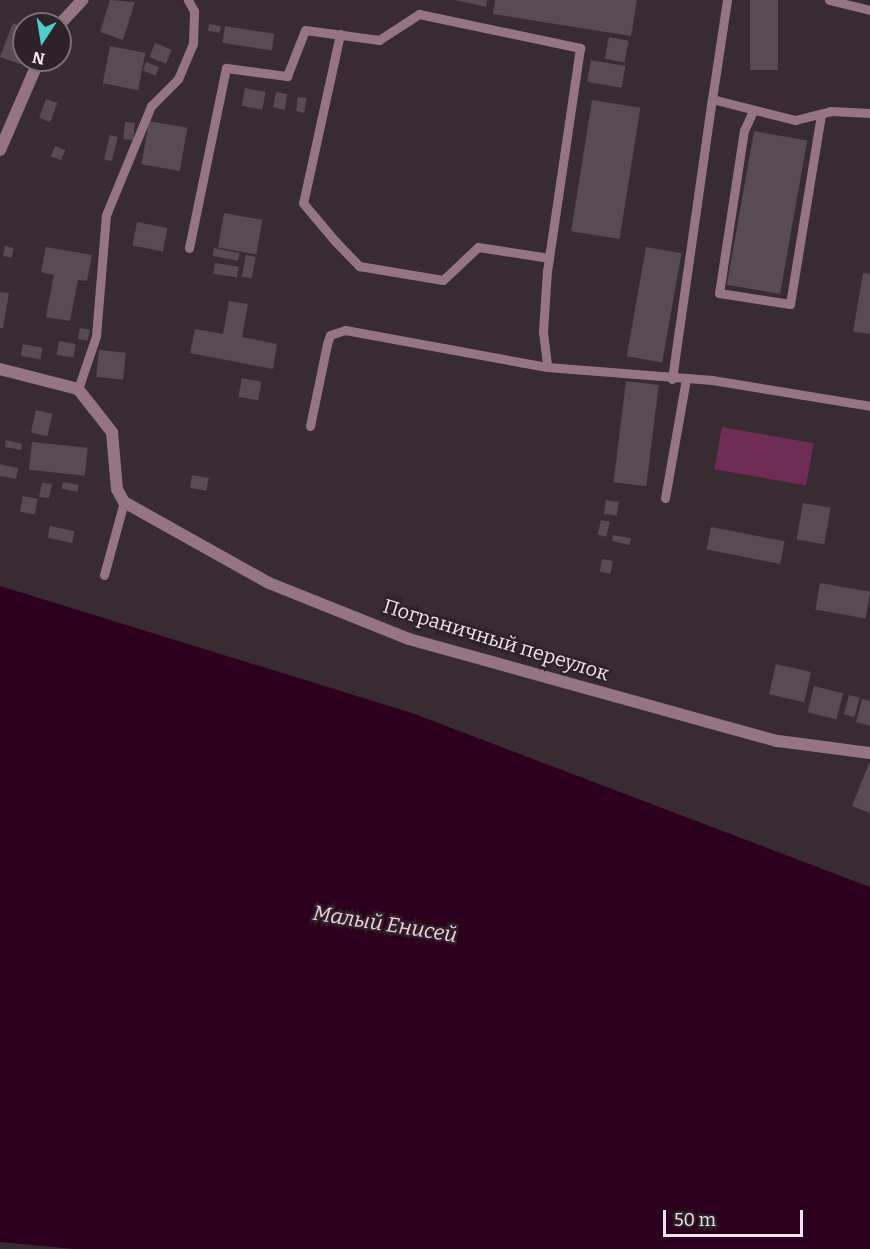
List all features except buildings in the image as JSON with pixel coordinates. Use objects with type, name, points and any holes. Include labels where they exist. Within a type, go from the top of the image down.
[{"type":"street","points":[[71,12],[82,0]]},
{"type":"street","points":[[0,150],[34,72]]},
{"type":"street","points":[[0,369],[78,389],[112,432],[117,489],[124,502]]},
{"type":"street","name":"Пограничный переулок","points":[[124,502],[269,583],[409,639],[778,741],[870,753]]},
{"type":"lane","points":[[78,389],[96,336],[106,215],[151,106],[178,79],[193,43],[194,11],[188,0]]},
{"type":"lane","points":[[672,379],[727,0]]},
{"type":"lane","points":[[829,0],[870,10]]},
{"type":"lane","points":[[189,248],[226,68],[287,76],[305,30],[379,40],[419,14],[580,48],[549,258],[543,332],[547,367]]},
{"type":"lane","points":[[340,34],[303,203],[335,242],[359,266],[443,280],[478,247],[549,258]]},
{"type":"lane","points":[[712,99],[795,120],[820,114],[870,113]]},
{"type":"lane","points":[[753,111],[744,130],[719,293],[790,304],[820,114]]},
{"type":"lane","points":[[310,426],[327,344],[337,331],[547,367],[686,379],[870,406]]},
{"type":"lane","points":[[665,498],[686,379]]},
{"type":"lane","points":[[104,575],[124,502]]},
{"type":"shaded area","points":[[722,427],[814,443],[806,485],[715,469]]},
{"type":"water","name":"Малый Енисей","points":[[0,586],[412,713],[870,887],[870,1249],[74,1249],[0,1242]]}]
